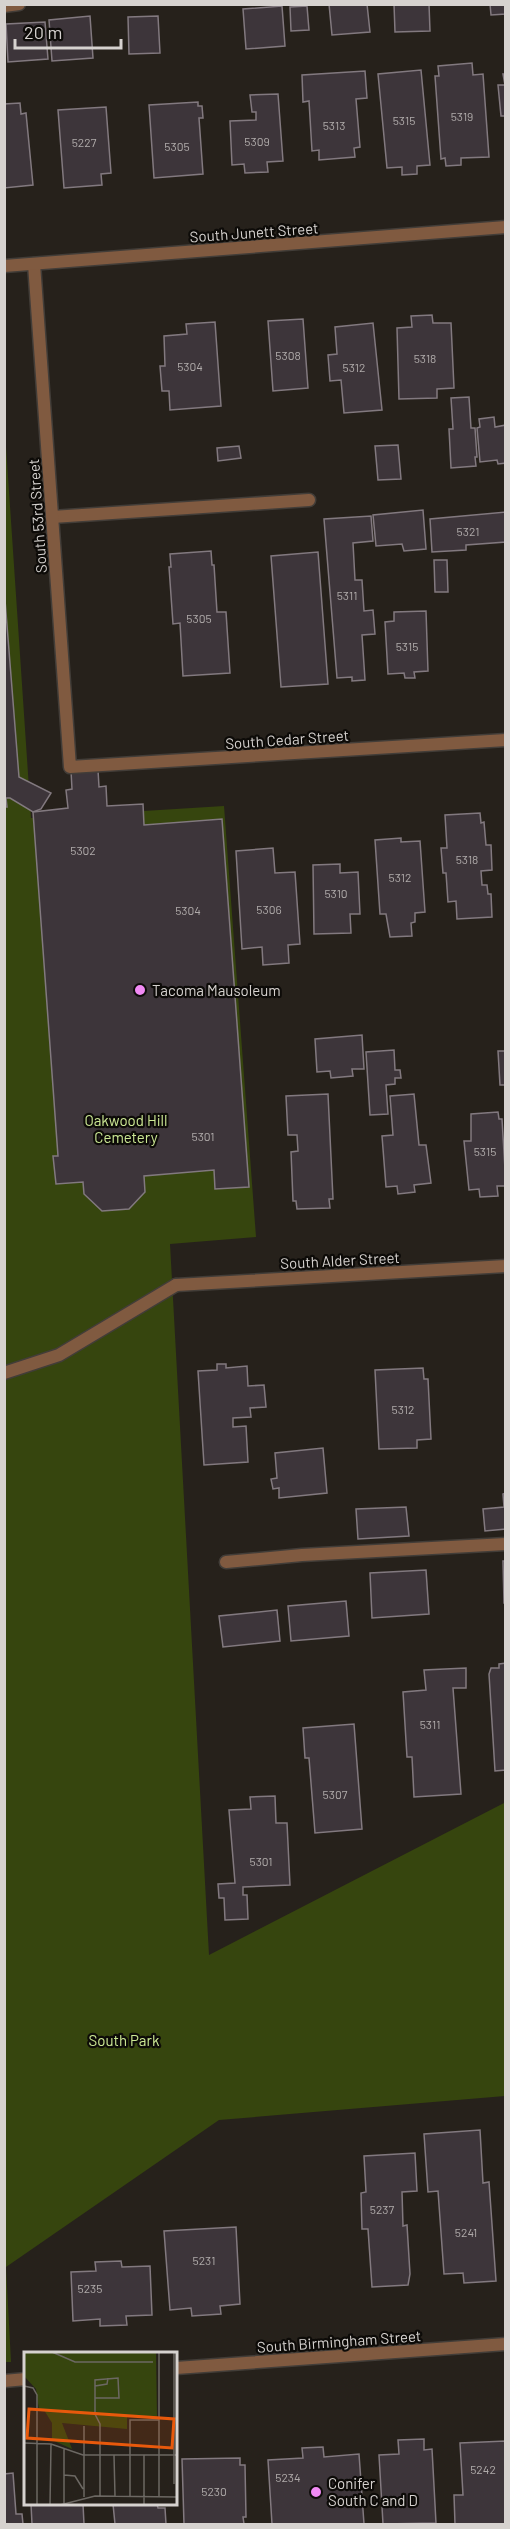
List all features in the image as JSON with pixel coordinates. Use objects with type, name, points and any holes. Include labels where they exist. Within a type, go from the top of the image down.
[{"type":"street","points":[[4,6],[19,4]]},
{"type":"street","name":"South Junett Street","points":[[4,266],[506,227]]},
{"type":"street","name":"South 53rd Street","points":[[34,264],[70,767]]},
{"type":"street","points":[[52,517],[309,500]]},
{"type":"street","name":"South Cedar Street","points":[[70,767],[506,740]]},
{"type":"street","name":"South Alder Street","points":[[4,1373],[59,1355],[176,1285],[506,1266]]},
{"type":"street","points":[[226,1562],[506,1544]]},
{"type":"street","name":"South Birmingham Street","points":[[177,2368],[506,2344]]},
{"type":"street","points":[[4,2380],[24,2379]]},
{"type":"green space","name":"Oakwood Hill Cemetery","points":[[4,417],[31,818],[224,806],[256,1237],[170,1244],[209,1955],[506,1802],[505,2096],[219,2120],[6,2267],[11,2362],[5,2362]]},
{"type":"building","points":[[329,4],[367,4],[370,32],[332,35]]},
{"type":"building","points":[[394,4],[429,4],[430,31],[395,32]]},
{"type":"building","points":[[490,4],[506,4],[506,14],[491,15]]},
{"type":"building","points":[[282,6],[285,46],[246,49],[243,9]]},
{"type":"building","points":[[307,6],[309,30],[291,31],[290,7]]},
{"type":"building","points":[[90,16],[93,58],[52,61],[49,20]]},
{"type":"building","points":[[158,16],[160,53],[129,54],[128,17]]},
{"type":"building","points":[[45,22],[48,59],[8,62],[6,24]]},
{"type":"building","points":[[472,63],[473,75],[483,74],[489,157],[461,158],[461,165],[446,166],[445,158],[441,159],[435,76],[439,76],[438,66]]},
{"type":"building","points":[[421,70],[430,165],[417,166],[417,174],[402,175],[402,167],[387,168],[378,74]]},
{"type":"building","points":[[365,71],[367,98],[356,99],[360,147],[354,148],[355,157],[319,160],[319,150],[312,151],[309,101],[303,102],[302,75]]},
{"type":"building","points":[[503,74],[506,74],[506,116],[501,116],[498,85],[505,85]]},
{"type":"building","points":[[278,94],[283,161],[267,162],[268,172],[245,173],[244,164],[232,165],[230,121],[256,120],[256,112],[252,112],[250,95]]},
{"type":"building","points":[[198,102],[198,106],[202,106],[203,118],[199,118],[203,174],[154,178],[149,105]]},
{"type":"building","points":[[20,103],[21,114],[26,113],[33,185],[4,188],[4,104]]},
{"type":"building","points":[[106,107],[111,173],[101,174],[102,185],[64,188],[58,110]]},
{"type":"building","points":[[432,315],[433,323],[451,323],[454,388],[437,389],[437,398],[399,399],[397,328],[412,327],[411,316]]},
{"type":"building","points":[[303,319],[308,388],[273,391],[268,321]]},
{"type":"building","points":[[215,322],[221,406],[170,410],[169,391],[162,391],[160,366],[165,366],[164,336],[187,334],[186,324]]},
{"type":"building","points":[[373,323],[382,410],[344,413],[341,380],[330,381],[328,355],[337,354],[335,327]]},
{"type":"building","points":[[469,397],[471,428],[475,428],[476,466],[451,468],[449,429],[453,429],[451,398]]},
{"type":"building","points":[[494,417],[495,427],[506,425],[506,463],[498,464],[497,460],[480,462],[477,428],[480,427],[479,419]]},
{"type":"building","points":[[398,445],[401,479],[378,480],[375,446]]},
{"type":"building","points":[[239,446],[241,458],[218,461],[217,448]]},
{"type":"building","points":[[423,510],[426,549],[404,551],[402,544],[376,546],[373,515]]},
{"type":"building","points":[[506,512],[506,542],[466,545],[466,550],[432,552],[430,519]]},
{"type":"building","points":[[371,516],[373,541],[353,543],[355,580],[362,580],[364,611],[373,610],[375,634],[362,635],[365,680],[352,681],[352,677],[337,678],[324,519]]},
{"type":"building","points":[[211,551],[217,612],[226,612],[230,673],[183,676],[180,623],[173,624],[170,554]]},
{"type":"building","points":[[318,552],[328,684],[281,687],[271,556]]},
{"type":"building","points":[[434,560],[447,560],[448,592],[435,592]]},
{"type":"building","points":[[5,600],[19,777],[51,793],[41,809],[33,812],[10,798],[6,798],[7,807],[4,807]]},
{"type":"building","points":[[426,611],[428,671],[414,672],[415,678],[405,678],[404,673],[388,674],[385,622],[394,621],[394,612]]},
{"type":"building","name":"Tacoma Mausoleum","points":[[98,770],[99,787],[106,786],[107,806],[143,804],[144,825],[222,819],[249,1187],[215,1189],[214,1170],[144,1176],[145,1192],[129,1209],[102,1211],[84,1194],[83,1182],[56,1184],[53,1156],[58,1156],[33,812],[68,808],[66,790],[72,789],[71,771]]},
{"type":"building","points":[[480,813],[481,823],[484,822],[486,845],[491,845],[492,870],[481,871],[482,885],[487,885],[488,894],[491,894],[492,917],[457,919],[456,901],[448,902],[446,873],[443,873],[441,848],[447,848],[445,815]]},
{"type":"building","points":[[401,838],[401,842],[420,841],[425,912],[415,913],[415,922],[411,923],[412,936],[390,937],[386,914],[380,914],[375,840]]},
{"type":"building","points":[[273,848],[275,873],[295,872],[300,944],[288,945],[289,963],[263,965],[262,947],[242,949],[236,851]]},
{"type":"building","points":[[340,864],[340,873],[358,872],[360,914],[350,914],[351,933],[314,934],[313,865]]},
{"type":"building","points":[[362,1035],[364,1069],[352,1069],[353,1076],[331,1078],[330,1071],[317,1072],[315,1039]]},
{"type":"building","points":[[394,1050],[395,1070],[400,1070],[401,1078],[395,1078],[395,1084],[386,1085],[388,1114],[370,1115],[366,1052]]},
{"type":"building","points":[[498,1051],[506,1051],[506,1085],[500,1085]]},
{"type":"building","points":[[328,1094],[333,1199],[329,1199],[330,1208],[297,1209],[296,1201],[293,1201],[291,1152],[298,1151],[297,1135],[288,1135],[286,1096]]},
{"type":"building","points":[[414,1094],[419,1145],[426,1145],[431,1183],[414,1185],[415,1192],[398,1194],[397,1186],[386,1187],[382,1136],[393,1135],[390,1096]]},
{"type":"building","points":[[498,1112],[499,1119],[502,1119],[506,1186],[497,1186],[498,1196],[480,1197],[479,1189],[469,1190],[464,1141],[471,1141],[471,1114]]},
{"type":"building","points":[[217,1364],[226,1364],[226,1368],[247,1366],[248,1386],[264,1385],[266,1407],[250,1408],[251,1417],[233,1418],[233,1427],[246,1426],[248,1462],[204,1465],[198,1371],[217,1370]]},
{"type":"building","points":[[423,1368],[424,1379],[428,1379],[431,1439],[417,1440],[417,1448],[379,1449],[375,1370]]},
{"type":"building","points":[[323,1448],[327,1493],[279,1498],[279,1488],[273,1489],[271,1479],[277,1478],[275,1453]]},
{"type":"building","points":[[506,1493],[506,1529],[485,1531],[483,1509],[504,1507],[503,1494]]},
{"type":"building","points":[[406,1507],[409,1536],[358,1539],[356,1509]]},
{"type":"building","points":[[503,1561],[506,1561],[506,1603],[504,1603]]},
{"type":"building","points":[[426,1570],[429,1614],[372,1618],[370,1573]]},
{"type":"building","points":[[346,1601],[349,1636],[291,1641],[288,1606]]},
{"type":"building","points":[[277,1610],[280,1641],[223,1647],[219,1616]]},
{"type":"building","points":[[506,1663],[506,1770],[495,1771],[489,1674],[491,1668],[499,1668],[499,1664]]},
{"type":"building","points":[[466,1668],[466,1688],[453,1688],[461,1794],[414,1797],[412,1757],[407,1757],[403,1692],[426,1690],[424,1670]]},
{"type":"building","points":[[354,1724],[362,1829],[315,1833],[309,1758],[305,1758],[303,1728]]},
{"type":"building","points":[[275,1796],[276,1823],[287,1823],[290,1885],[243,1887],[243,1895],[247,1895],[248,1919],[225,1920],[224,1898],[219,1898],[218,1884],[235,1883],[229,1810],[251,1809],[250,1797]]},
{"type":"building","points":[[480,2130],[483,2183],[489,2182],[496,2281],[464,2283],[463,2273],[444,2274],[438,2191],[428,2192],[424,2134]]},
{"type":"building","points":[[415,2153],[417,2191],[402,2192],[403,2226],[407,2225],[410,2274],[408,2285],[372,2287],[368,2229],[362,2229],[361,2193],[366,2192],[364,2156]]},
{"type":"building","points":[[236,2227],[240,2304],[220,2306],[221,2314],[192,2316],[191,2308],[170,2310],[164,2231]]},
{"type":"building","points":[[121,2261],[122,2267],[150,2266],[152,2315],[126,2316],[127,2325],[100,2326],[100,2319],[73,2321],[71,2272],[96,2271],[95,2262]]},
{"type":"building","points":[[424,2439],[424,2450],[432,2449],[436,2523],[383,2524],[379,2455],[399,2454],[398,2440]]},
{"type":"building","points":[[506,2441],[506,2524],[455,2524],[454,2495],[463,2495],[460,2443]]},
{"type":"building","name":"Conifer South C and D","points":[[323,2447],[324,2457],[359,2454],[364,2524],[272,2524],[268,2460],[303,2458],[302,2448]]},
{"type":"building","points":[[240,2458],[240,2465],[245,2465],[246,2517],[243,2517],[244,2524],[184,2524],[182,2459]]},
{"type":"building","points":[[13,2473],[16,2514],[22,2514],[23,2524],[4,2524],[4,2474]]},
{"type":"building","points":[[31,2505],[83,2505],[84,2524],[32,2524]]},
{"type":"building","points":[[113,2505],[157,2505],[158,2508],[165,2508],[166,2524],[115,2524]]},
{"type":"place","name":"Tacoma Mausoleum","points":[[140,990]]},
{"type":"place","name":"Conifer South C and D","points":[[316,2492]]},
{"type":"park label","name":"South Park","points":[[124,2040]]}]
